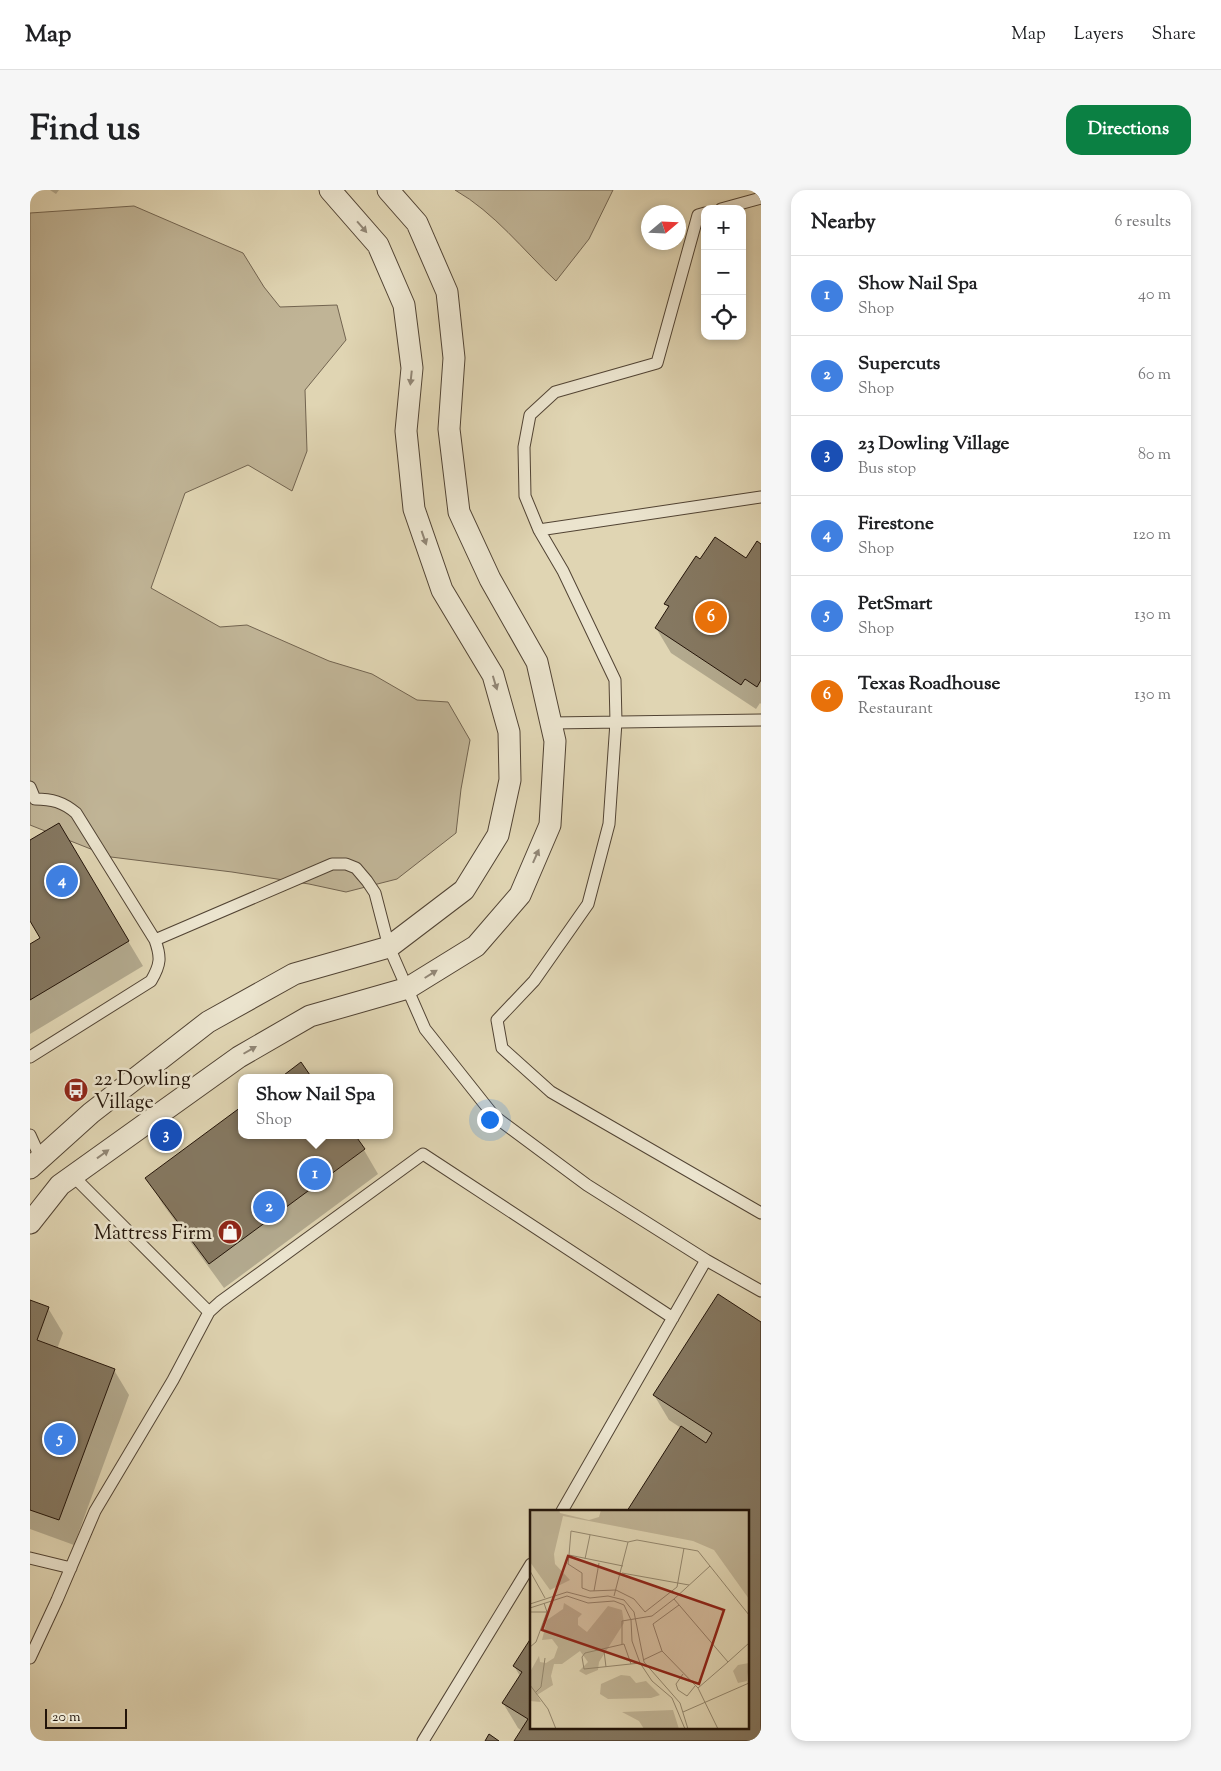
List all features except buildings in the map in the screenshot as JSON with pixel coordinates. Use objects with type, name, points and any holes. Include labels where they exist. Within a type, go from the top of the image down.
[{"type":"street","points":[[35,1162],[91,1113],[208,1022],[294,974],[389,947],[464,890],[498,835],[510,780],[509,732],[493,675],[442,590],[414,509],[406,432],[412,368],[404,305],[378,246],[330,190]]},
{"type":"street","points":[[30,1223],[60,1185],[239,1056],[310,1016],[408,988],[476,946],[520,895],[550,825],[555,741],[537,662],[490,578],[459,512],[449,429],[454,358],[447,292],[417,223],[388,190]]},
{"type":"lane","points":[[735,205],[761,198]]},
{"type":"lane","points":[[701,214],[698,215],[657,363],[555,392],[530,415],[524,447],[525,496],[539,530],[563,571],[614,680],[616,722],[609,824],[588,904],[534,981],[497,1020],[502,1048],[551,1092],[761,1213]]},
{"type":"lane","points":[[539,530],[761,497]]},
{"type":"lane","points":[[551,723],[761,720]]},
{"type":"lane","points":[[30,787],[33,800],[53,799],[65,804],[76,813],[155,940],[160,953],[159,968],[151,980],[30,1057]]},
{"type":"lane","points":[[155,940],[332,864],[346,864],[356,868],[375,894],[389,947],[425,1029],[494,1116],[587,1185],[706,1260],[761,1291]]},
{"type":"lane","points":[[30,1135],[35,1162]]},
{"type":"lane","points":[[30,1658],[95,1511],[173,1380],[209,1312],[220,1302],[423,1154],[672,1318]]},
{"type":"lane","points":[[73,1176],[209,1312]]},
{"type":"lane","points":[[563,1510],[706,1260]]},
{"type":"lane","points":[[30,1558],[71,1568]]},
{"type":"lane","points":[[423,1741],[530,1566]]},
{"type":"shaded area","points":[[455,190],[613,190],[589,239],[556,281],[496,221]]},
{"type":"shaded area","points":[[134,206],[243,253],[264,287],[280,307],[337,305],[346,340],[305,390],[307,451],[292,491],[248,465],[185,493],[151,588],[220,627],[247,625],[329,661],[372,674],[417,700],[448,702],[470,740],[461,789],[456,833],[397,879],[346,892],[232,872],[111,857],[30,825],[30,213]]},
{"type":"place","name":"Texas Roadhouse","points":[[711,617]]},
{"type":"place","name":"Firestone","points":[[62,881]]},
{"type":"place","name":"22 Dowling Village","points":[[76,1090]]},
{"type":"place","name":"23 Dowling Village","points":[[166,1135]]},
{"type":"place","name":"Show Nail Spa","points":[[315,1174]]},
{"type":"place","name":"Supercuts","points":[[269,1207]]},
{"type":"place","name":"Mattress Firm","points":[[230,1232]]},
{"type":"place","name":"PetSmart","points":[[60,1439]]}]
